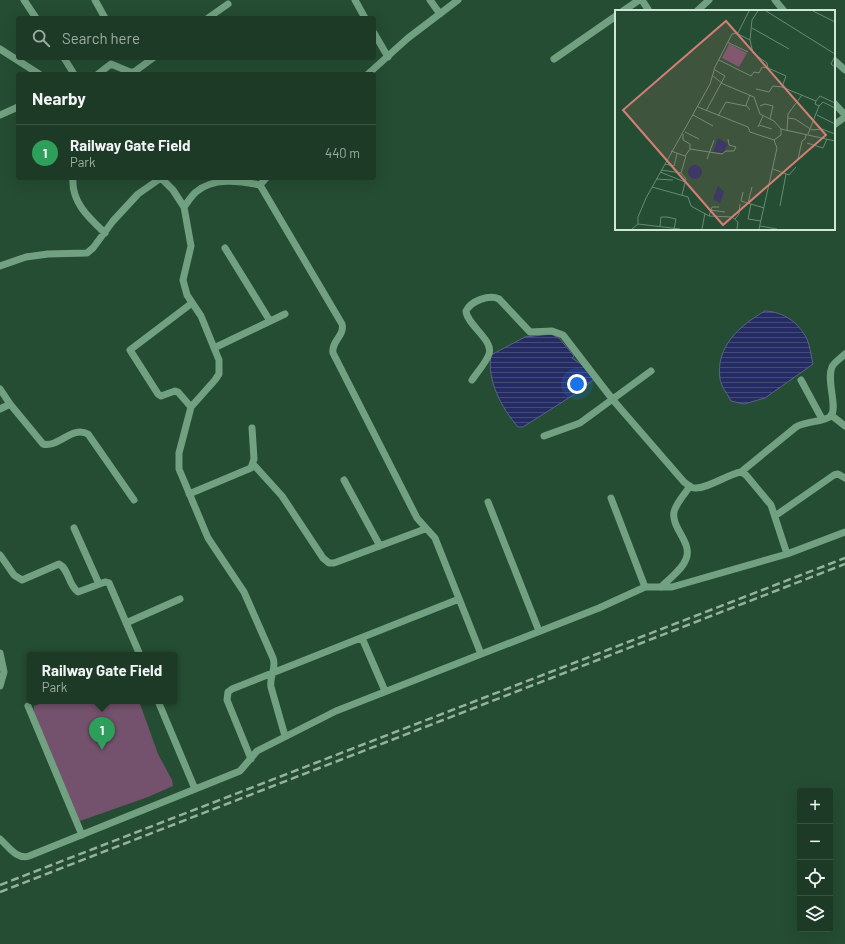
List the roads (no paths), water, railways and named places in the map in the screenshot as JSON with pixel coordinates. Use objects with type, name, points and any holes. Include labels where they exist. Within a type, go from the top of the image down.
[{"type":"street","points":[[24,0],[35,16]]},
{"type":"street","points":[[95,0],[104,16]]},
{"type":"street","points":[[355,0],[364,16]]},
{"type":"street","points":[[430,0],[440,14]]},
{"type":"street","points":[[370,72],[408,38],[440,14],[450,3],[458,0]]},
{"type":"street","points":[[625,10],[641,0],[648,10]]},
{"type":"street","points":[[698,10],[708,0]]},
{"type":"street","points":[[775,0],[783,10]]},
{"type":"street","points":[[211,16],[228,4]]},
{"type":"street","points":[[554,59],[615,17]]},
{"type":"street","points":[[376,36],[388,56]]},
{"type":"street","points":[[0,49],[16,59]]},
{"type":"street","points":[[17,60],[36,72]]},
{"type":"street","points":[[65,60],[73,72]]},
{"type":"street","points":[[134,72],[150,60]]},
{"type":"street","points":[[835,61],[845,70]]},
{"type":"street","points":[[101,72],[111,64],[116,64],[130,72]]},
{"type":"street","points":[[835,104],[845,116],[835,124]]},
{"type":"street","points":[[0,115],[16,108]]},
{"type":"street","points":[[73,180],[74,190],[81,208],[105,232]]},
{"type":"street","points":[[0,266],[26,256],[87,253],[93,248],[138,194],[158,180]]},
{"type":"street","points":[[163,180],[173,190],[184,207],[191,246],[183,280],[187,296],[201,316],[219,360],[219,374],[191,407],[178,461],[179,469],[208,538],[244,592],[275,663],[270,682],[285,736]]},
{"type":"street","points":[[260,185],[264,180]]},
{"type":"street","points":[[184,207],[196,192],[212,184],[223,181],[260,185]]},
{"type":"street","points":[[260,185],[342,324],[342,334],[334,343],[333,353],[413,510],[425,529],[433,533],[480,654]]},
{"type":"street","points":[[225,248],[270,321]]},
{"type":"street","points":[[472,380],[489,354],[489,347],[469,320],[466,311],[468,307],[486,297],[493,296],[499,299],[530,332],[552,331],[562,335],[614,400],[684,482],[695,488],[702,487],[741,472],[796,426],[831,415],[833,410],[830,380],[832,366],[845,354]]},
{"type":"street","points":[[191,407],[178,392],[175,391],[161,396],[158,394],[130,350],[192,303]]},
{"type":"street","points":[[214,348],[285,314]]},
{"type":"street","points":[[544,436],[576,425],[614,400],[651,371]]},
{"type":"street","points":[[802,380],[822,419]]},
{"type":"street","points":[[0,389],[10,404],[43,444],[53,444],[77,432],[82,431],[88,434],[134,500]]},
{"type":"street","points":[[0,409],[10,404]]},
{"type":"street","points":[[831,415],[845,426]]},
{"type":"street","points":[[189,494],[246,470],[253,464],[252,428]]},
{"type":"street","points":[[253,464],[282,496],[323,558],[329,563],[334,563],[425,529]]},
{"type":"street","points":[[741,472],[746,475],[768,499],[787,554]]},
{"type":"street","points":[[775,516],[834,476],[838,474],[845,478]]},
{"type":"street","points":[[344,480],[380,546]]},
{"type":"street","points":[[661,587],[683,565],[686,559],[686,547],[674,519],[674,513],[690,486]]},
{"type":"street","points":[[611,498],[645,587]]},
{"type":"street","points":[[488,502],[539,631]]},
{"type":"street","points":[[74,528],[99,584]]},
{"type":"street","points":[[0,834],[2,841],[18,856],[24,858],[240,771],[257,751],[336,711],[599,608],[645,587],[672,587],[787,554],[845,532]]},
{"type":"street","points":[[0,555],[14,575],[22,580],[59,564],[63,567],[72,587],[78,592],[105,582],[111,587],[139,652]]},
{"type":"street","points":[[126,623],[180,599]]},
{"type":"street","points":[[251,759],[227,696],[232,689],[459,600]]},
{"type":"street","points":[[362,638],[385,691]]},
{"type":"street","points":[[0,653],[4,672],[0,686]]},
{"type":"street","points":[[159,704],[195,789]]},
{"type":"street","points":[[28,706],[82,835]]},
{"type":"railway","points":[[0,885],[845,558]]},
{"type":"railway","points":[[0,892],[845,564]]},
{"type":"place","name":"Railway Gate Field","points":[[102,750]]}]
